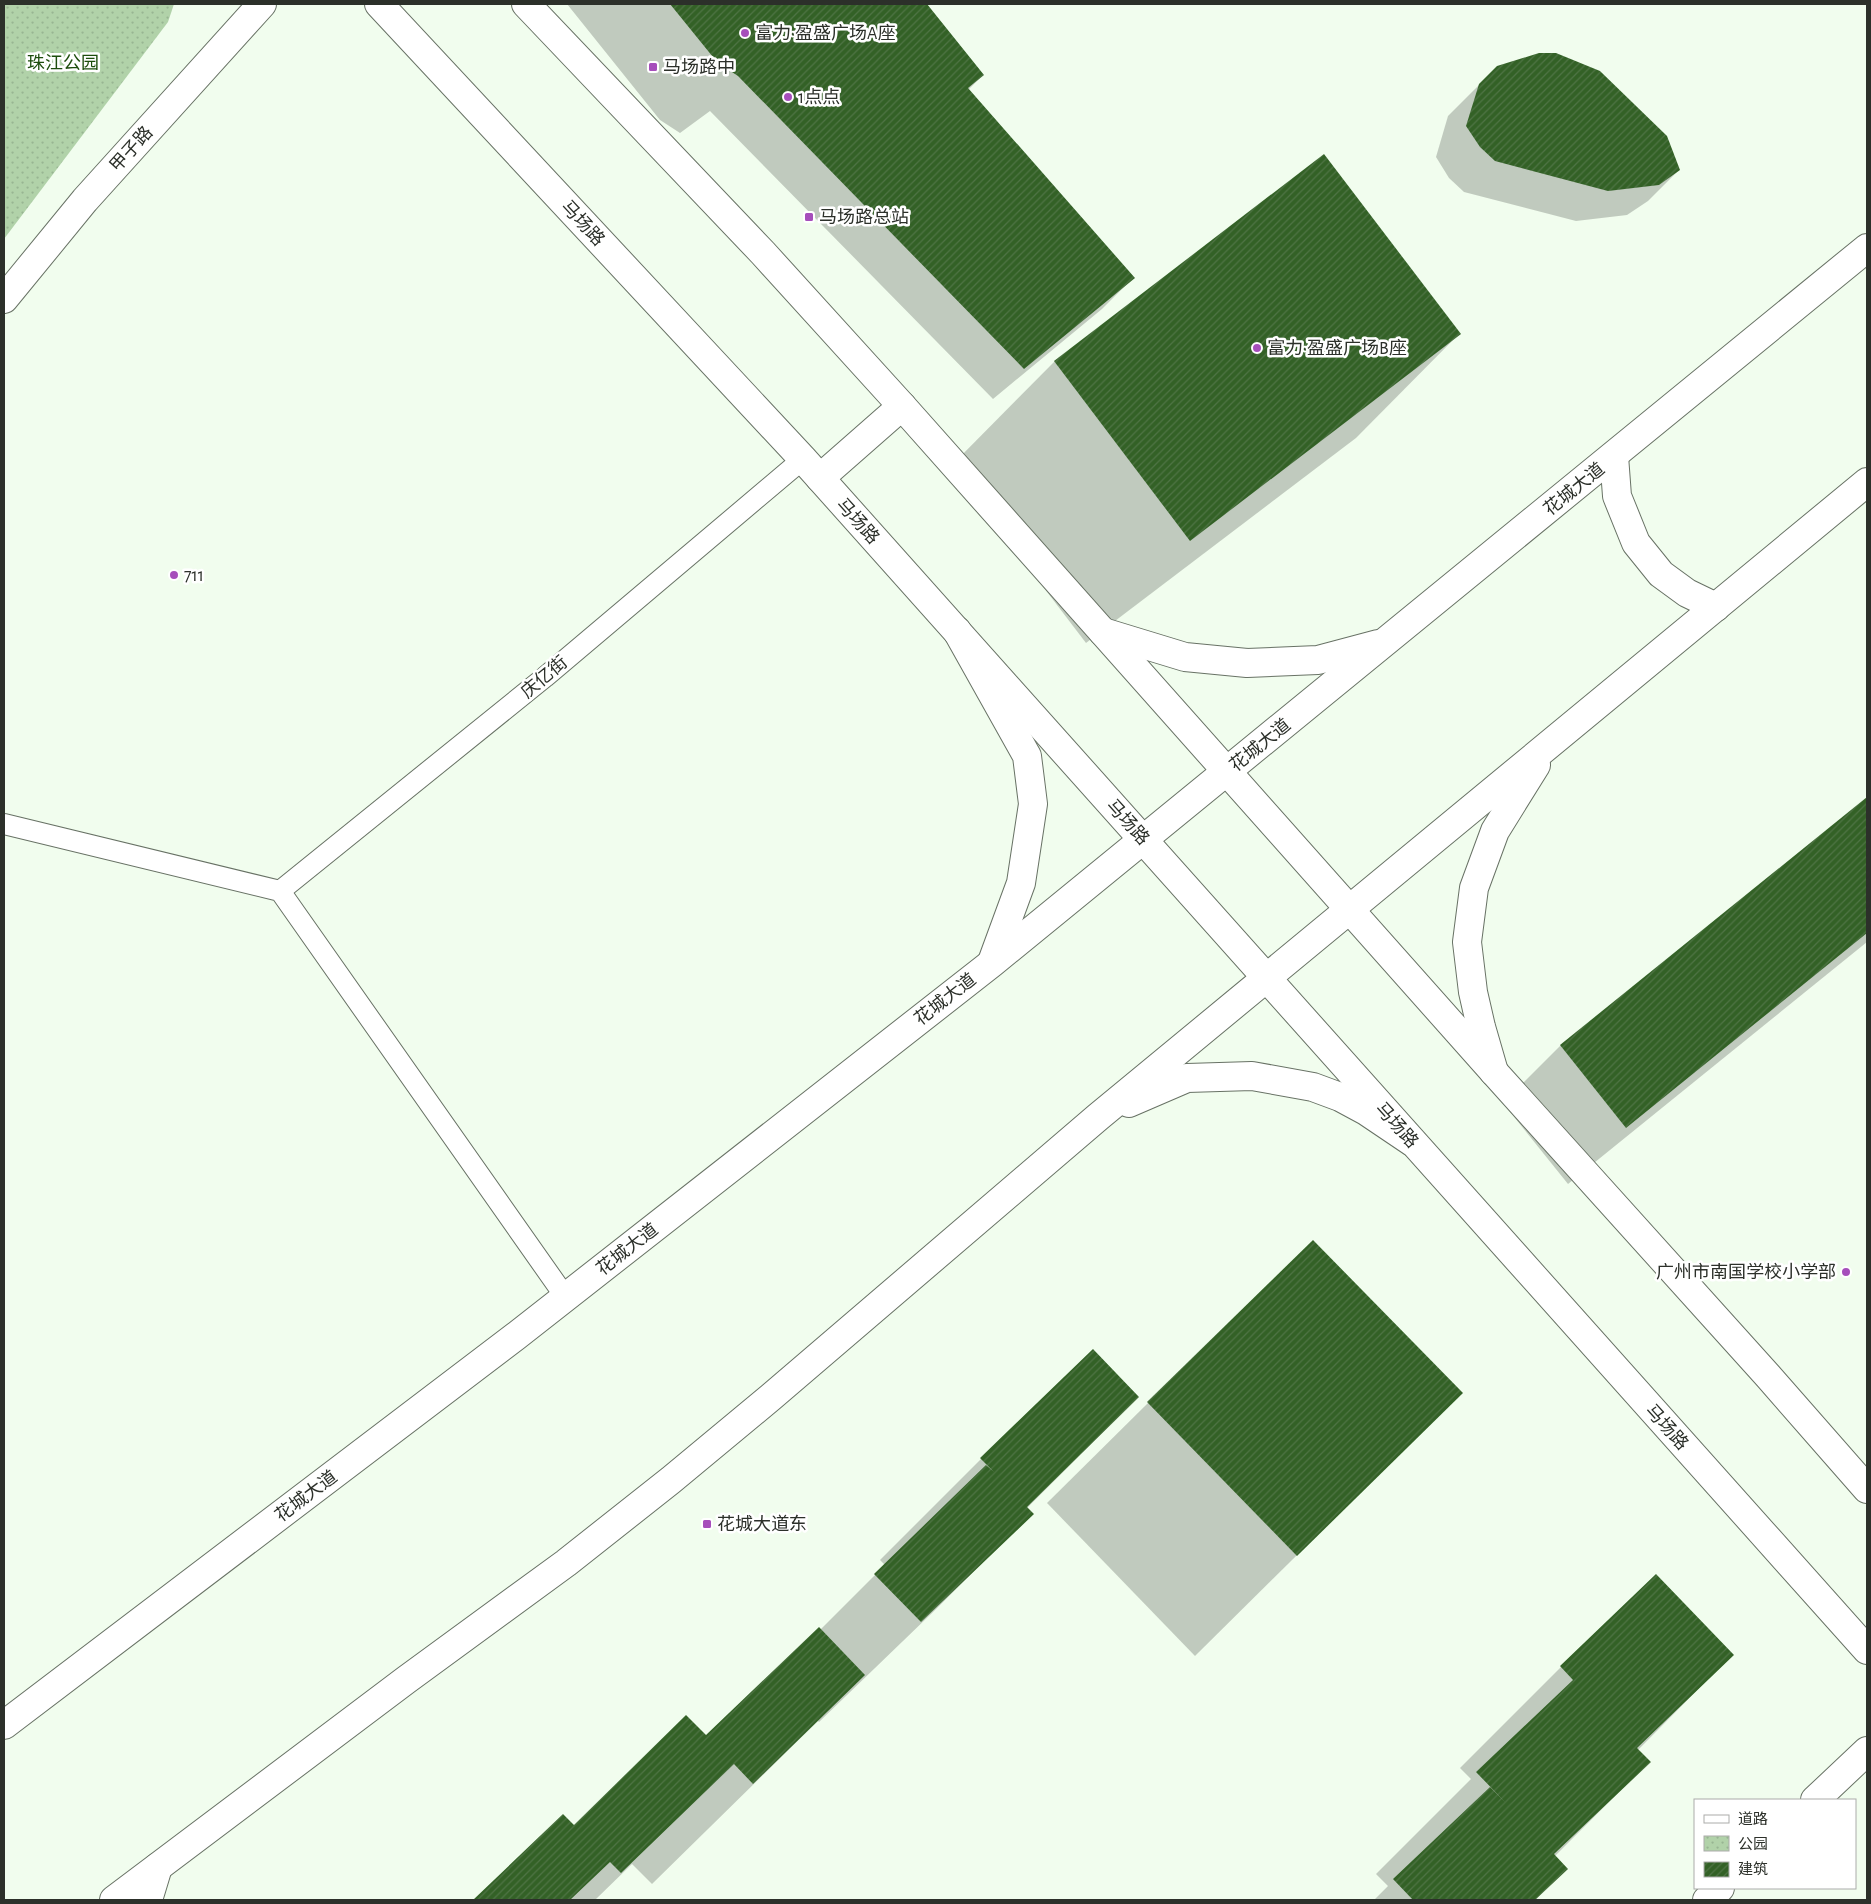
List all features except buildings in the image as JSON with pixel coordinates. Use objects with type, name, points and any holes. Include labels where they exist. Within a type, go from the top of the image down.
[{"type":"main road","name":"甲子路","points":[[4,299],[85,200],[262,4]]},
{"type":"main road","name":"马场路","points":[[379,4],[811,468],[1867,1650]]},
{"type":"main road","points":[[526,4],[763,252],[1867,1489]]},
{"type":"main road","name":"花城大道","points":[[4,1725],[516,1336],[992,963],[1867,248]]},
{"type":"main road","points":[[811,468],[902,406]]},
{"type":"main road","points":[[1614,456],[1618,496],[1636,543],[1661,574],[1687,593],[1716,607]]},
{"type":"main road","points":[[114,1900],[406,1680],[566,1563],[671,1480],[1098,1117],[1867,482]]},
{"type":"main road","points":[[957,630],[1027,756],[1032,804],[1020,883],[992,963]]},
{"type":"main road","points":[[1104,632],[1185,657],[1247,663],[1318,660],[1386,642]]},
{"type":"main road","points":[[1494,1072],[1480,1027],[1467,942],[1474,888],[1495,831],[1550,744]]},
{"type":"main road","points":[[1098,1117],[1187,1078],[1252,1076],[1313,1087],[1340,1097],[1366,1111],[1412,1142]]},
{"type":"main road","points":[[1815,1799],[1867,1751]]},
{"type":"main road","points":[[148,1900],[158,1867]]},
{"type":"main road","points":[[1707,1900],[1719,1889]]},
{"type":"lane","name":"庆亿街","points":[[280,891],[545,677],[811,468]]},
{"type":"lane","points":[[4,824],[280,891],[564,1295]]},
{"type":"green space","name":"珠江公园","points":[[4,4],[174,4],[168,22],[4,239]]},
{"type":"place","name":"富力·盈盛广场A座","points":[[745,33]]},
{"type":"place","name":"马场路中","points":[[653,67]]},
{"type":"place","name":"1点点","points":[[788,97]]},
{"type":"place","name":"马场路总站","points":[[809,217]]},
{"type":"place","name":"富力·盈盛广场B座","points":[[1257,348]]},
{"type":"place","name":"711","points":[[174,575]]},
{"type":"place","name":"广州市南国学校小学部","points":[[1846,1272]]},
{"type":"place","name":"花城大道东","points":[[707,1524]]}]
